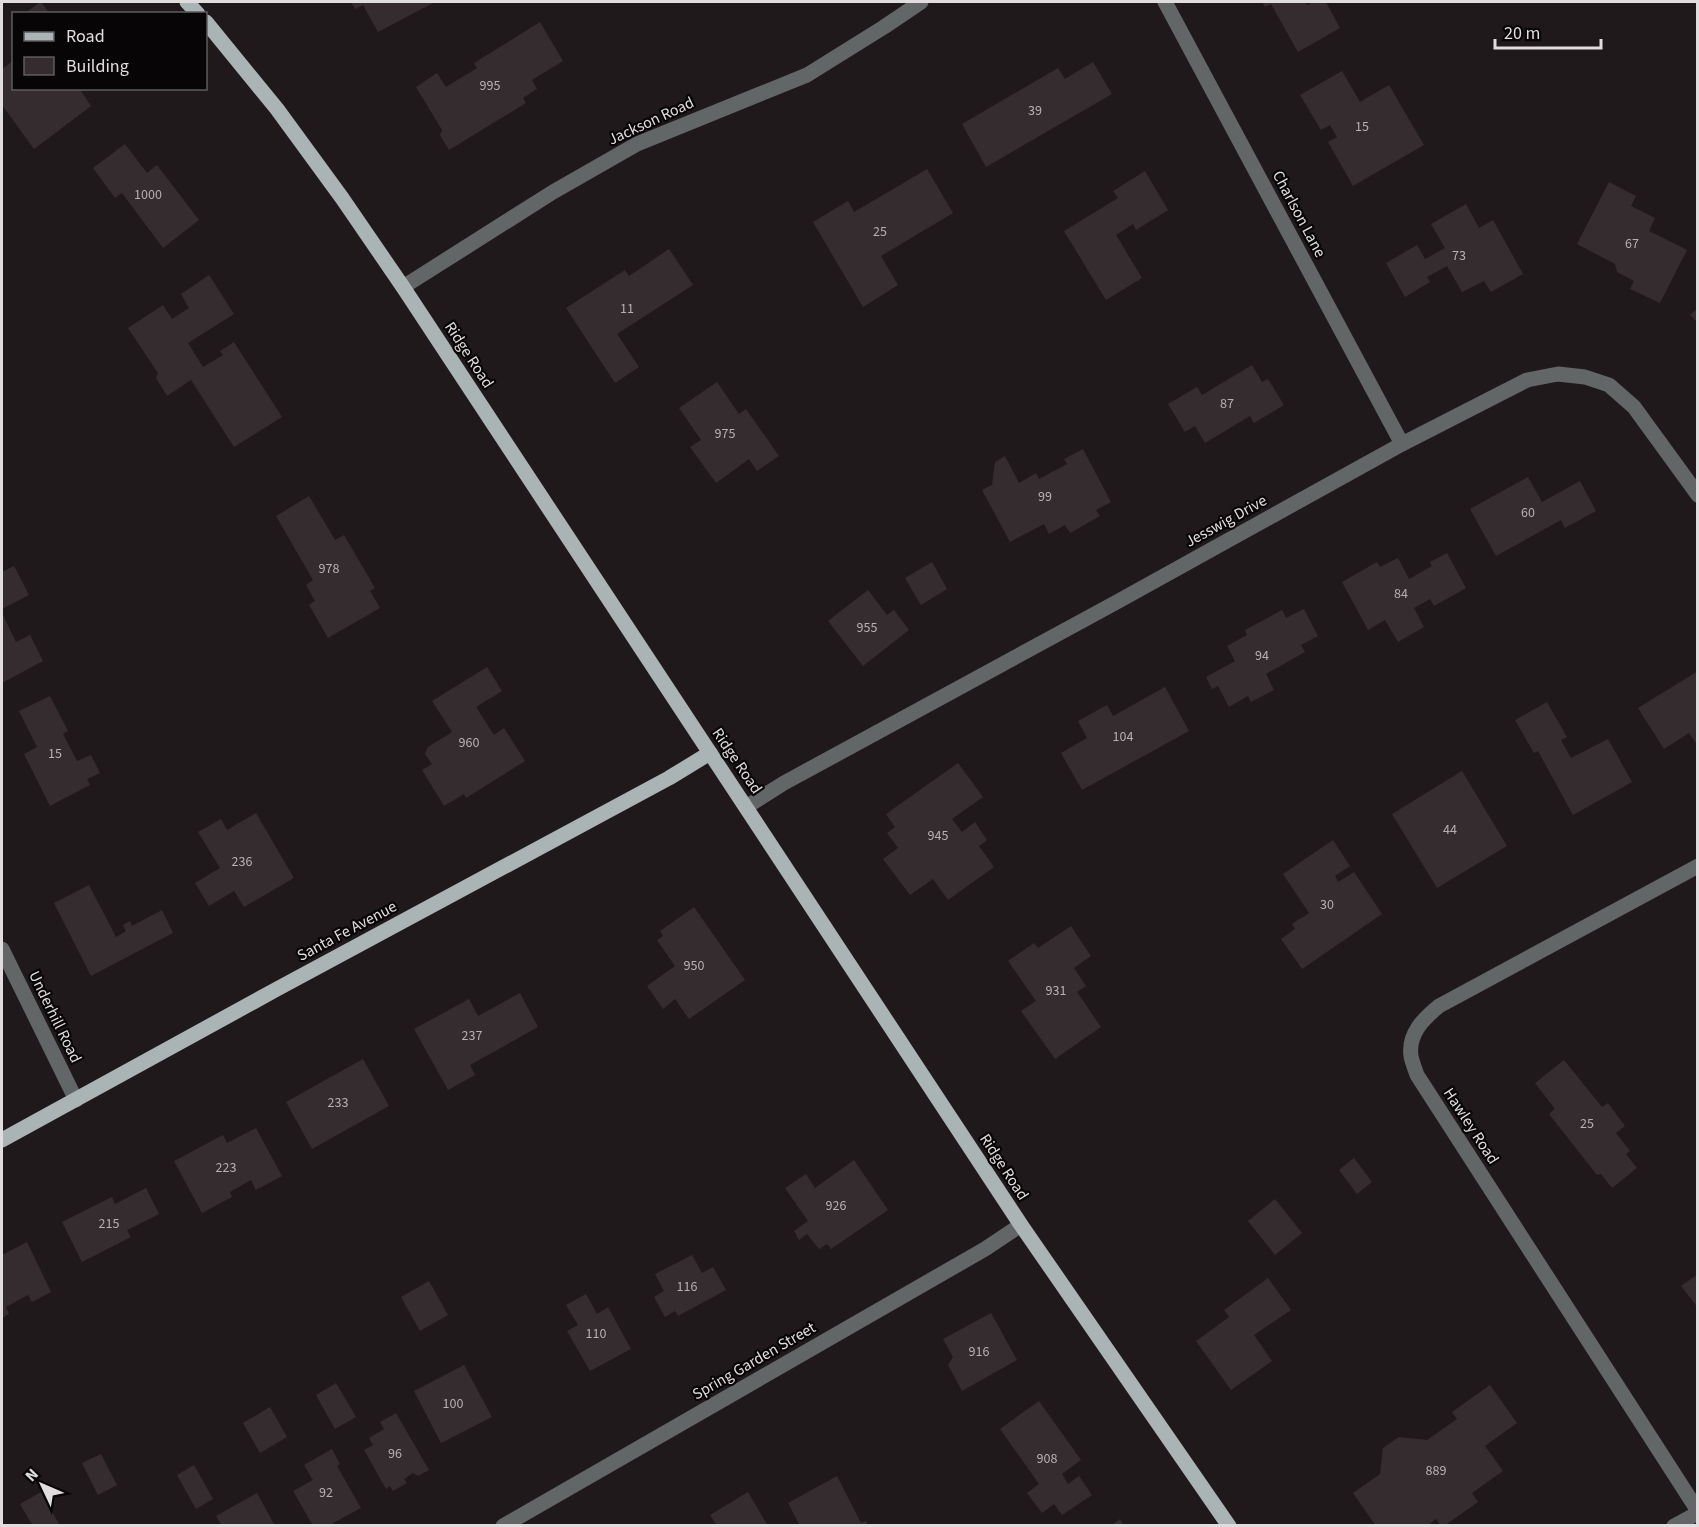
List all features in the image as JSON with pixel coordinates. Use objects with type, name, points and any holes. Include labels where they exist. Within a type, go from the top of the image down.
[{"type":"main road","name":"Ridge Road","points":[[207,23],[277,109],[403,287],[1021,1226],[1229,1526]]},
{"type":"main road","name":"Santa Fe Avenue","points":[[2,1140],[669,778],[710,753]]},
{"type":"street","name":"Jackson Road","points":[[403,287],[553,192],[637,144],[807,75],[921,2]]},
{"type":"street","name":"Charlson Lane","points":[[1165,2],[1402,444]]},
{"type":"street","name":"Jesswig Drive","points":[[746,807],[784,783],[1402,444],[1527,380],[1558,374],[1585,377],[1609,385],[1634,407],[1698,495]]},
{"type":"street","name":"Hawley Road","points":[[1698,866],[1439,1006],[1424,1019],[1413,1036],[1411,1056],[1417,1075],[1698,1512]]},
{"type":"street","name":"Underhill Road","points":[[2,950],[76,1100]]},
{"type":"street","name":"Spring Garden Street","points":[[503,1526],[985,1250],[1021,1226]]},
{"type":"street","points":[[1674,1526],[1698,1512]]},
{"type":"building","points":[[40,2],[48,12],[27,12]]},
{"type":"building","points":[[351,2],[435,2],[378,32],[363,5],[355,9]]},
{"type":"building","points":[[1262,2],[1305,2],[1307,5],[1313,2],[1326,2],[1340,28],[1298,52],[1271,4],[1265,7]]},
{"type":"building","points":[[540,22],[563,61],[532,80],[537,89],[523,98],[526,103],[449,150],[440,135],[442,130],[416,87],[437,73],[446,87],[477,68],[474,63]]},
{"type":"building","points":[[12,62],[12,90],[80,90],[91,106],[34,149],[2,105],[2,69]]},
{"type":"building","points":[[1093,62],[1112,94],[986,167],[962,124],[1058,68],[1065,79]]},
{"type":"building","points":[[1342,71],[1360,102],[1389,85],[1424,145],[1353,186],[1328,142],[1337,137],[1330,125],[1321,130],[1300,95]]},
{"type":"building","points":[[125,144],[147,173],[157,165],[199,220],[163,248],[122,193],[115,198],[93,168]]},
{"type":"building","points":[[927,169],[953,213],[881,256],[898,285],[863,307],[813,222],[848,201],[854,212]]},
{"type":"building","points":[[1145,171],[1168,210],[1136,230],[1133,224],[1116,235],[1142,278],[1106,300],[1064,231],[1118,198],[1113,191]]},
{"type":"building","points":[[1609,182],[1636,196],[1631,206],[1655,218],[1649,231],[1687,250],[1660,303],[1630,289],[1634,281],[1617,272],[1615,264],[1577,244]]},
{"type":"building","points":[[1466,204],[1479,228],[1493,220],[1523,274],[1491,292],[1484,281],[1462,292],[1447,266],[1427,277],[1430,282],[1405,297],[1386,263],[1417,245],[1425,259],[1445,248],[1431,224]]},
{"type":"building","points":[[669,249],[693,285],[617,334],[639,367],[615,383],[566,308],[625,270],[629,276]]},
{"type":"building","points":[[209,275],[234,314],[188,343],[203,367],[223,355],[220,351],[234,342],[282,417],[234,447],[191,380],[167,396],[156,378],[158,373],[128,328],[163,305],[172,319],[189,308],[181,294]]},
{"type":"building","points":[[1698,308],[1698,323],[1690,315]]},
{"type":"building","points":[[1252,365],[1262,382],[1268,379],[1284,405],[1254,423],[1250,416],[1205,443],[1195,426],[1185,432],[1168,404],[1197,387],[1202,395]]},
{"type":"building","points":[[717,382],[739,414],[746,409],[779,456],[757,471],[749,459],[716,483],[690,447],[701,440],[679,408]]},
{"type":"building","points":[[1083,449],[1111,502],[1096,510],[1100,516],[1070,533],[1065,525],[1049,534],[1044,524],[1010,542],[982,490],[992,485],[995,462],[1005,456],[1019,483],[1036,473],[1039,479],[1067,464],[1064,459]]},
{"type":"building","points":[[1528,477],[1542,502],[1580,481],[1596,511],[1565,528],[1561,520],[1496,556],[1470,509]]},
{"type":"building","points":[[309,496],[335,540],[344,535],[375,588],[370,591],[380,608],[328,638],[309,605],[315,601],[306,585],[313,580],[276,516]]},
{"type":"building","points":[[1447,553],[1466,588],[1434,606],[1430,599],[1414,608],[1424,627],[1398,642],[1385,620],[1368,630],[1342,582],[1377,562],[1380,567],[1398,558],[1409,579],[1432,566],[1430,562]]},
{"type":"building","points":[[932,562],[947,589],[921,605],[905,578]]},
{"type":"building","points":[[14,566],[29,595],[2,609],[2,572]]},
{"type":"building","points":[[868,590],[887,615],[894,610],[909,630],[863,666],[828,621]]},
{"type":"building","points":[[1304,609],[1318,636],[1301,645],[1305,652],[1266,674],[1274,690],[1251,702],[1248,696],[1229,707],[1218,686],[1212,689],[1206,677],[1235,661],[1227,646],[1247,635],[1245,630],[1282,610],[1286,618]]},
{"type":"building","points":[[2,613],[16,642],[30,635],[43,661],[2,683]]},
{"type":"building","points":[[487,667],[502,691],[476,707],[494,735],[504,728],[525,761],[466,798],[464,794],[444,806],[422,770],[432,764],[425,754],[428,747],[452,732],[432,701]]},
{"type":"building","points":[[1698,671],[1698,746],[1689,733],[1664,749],[1638,708]]},
{"type":"building","points":[[1165,687],[1189,731],[1082,790],[1061,753],[1087,738],[1078,721],[1107,705],[1113,716]]},
{"type":"building","points":[[50,696],[68,731],[63,734],[77,761],[91,755],[100,773],[87,779],[90,785],[50,806],[24,754],[37,747],[19,711]]},
{"type":"building","points":[[1547,702],[1567,737],[1561,740],[1571,758],[1608,739],[1632,782],[1573,815],[1538,751],[1534,753],[1515,720]]},
{"type":"building","points":[[958,763],[983,797],[952,819],[962,832],[975,822],[987,840],[979,846],[994,867],[948,900],[933,879],[910,895],[883,859],[898,848],[887,833],[895,827],[886,814]]},
{"type":"building","points":[[1462,771],[1507,846],[1437,888],[1392,814]]},
{"type":"building","points":[[256,813],[294,878],[244,907],[234,891],[209,906],[195,883],[220,868],[198,832],[221,819],[227,830]]},
{"type":"building","points":[[1333,840],[1350,866],[1335,876],[1338,882],[1354,872],[1382,914],[1302,969],[1281,939],[1295,929],[1292,924],[1309,913],[1283,874]]},
{"type":"building","points":[[89,885],[116,937],[126,931],[123,925],[130,921],[132,926],[162,910],[173,933],[91,976],[54,903]]},
{"type":"building","points":[[694,907],[745,980],[689,1019],[675,999],[663,1009],[647,986],[675,966],[657,940],[663,936],[660,931]]},
{"type":"building","points":[[1071,926],[1091,956],[1074,968],[1086,986],[1077,992],[1101,1027],[1055,1059],[1021,1011],[1036,1001],[1008,961],[1034,943],[1038,948]]},
{"type":"building","points":[[520,993],[538,1027],[470,1065],[475,1075],[448,1090],[414,1029],[469,999],[478,1016]]},
{"type":"building","points":[[363,1059],[389,1106],[312,1149],[286,1102]]},
{"type":"building","points":[[1564,1060],[1602,1107],[1608,1103],[1625,1126],[1616,1133],[1630,1151],[1626,1154],[1637,1168],[1612,1188],[1601,1174],[1597,1175],[1549,1114],[1555,1109],[1535,1083]]},
{"type":"building","points":[[256,1128],[282,1176],[256,1190],[251,1180],[230,1192],[232,1197],[202,1213],[174,1161],[223,1135],[227,1143]]},
{"type":"building","points":[[1354,1158],[1372,1182],[1357,1194],[1339,1170]]},
{"type":"building","points":[[854,1160],[888,1210],[831,1249],[827,1244],[819,1249],[807,1234],[799,1240],[794,1231],[808,1221],[785,1188],[806,1174],[815,1188]]},
{"type":"building","points":[[146,1188],[159,1214],[127,1230],[131,1237],[82,1262],[62,1222],[112,1197],[115,1204]]},
{"type":"building","points":[[1275,1199],[1302,1233],[1275,1255],[1248,1221]]},
{"type":"building","points":[[27,1242],[51,1292],[32,1302],[28,1295],[6,1307],[9,1314],[2,1318],[2,1255]]},
{"type":"building","points":[[692,1255],[702,1273],[713,1267],[726,1290],[678,1316],[675,1311],[665,1317],[654,1297],[664,1291],[655,1274]]},
{"type":"building","points":[[1698,1274],[1698,1308],[1681,1286]]},
{"type":"building","points":[[1268,1278],[1291,1310],[1254,1335],[1272,1361],[1231,1390],[1196,1341],[1229,1317],[1224,1310]]},
{"type":"building","points":[[429,1281],[448,1315],[420,1331],[401,1297]]},
{"type":"building","points":[[586,1294],[597,1314],[608,1307],[631,1349],[590,1371],[567,1331],[578,1325],[566,1305]]},
{"type":"building","points":[[991,1313],[1017,1360],[962,1391],[948,1365],[953,1357],[943,1339]]},
{"type":"building","points":[[464,1365],[492,1417],[441,1443],[414,1391]]},
{"type":"building","points":[[336,1383],[356,1417],[335,1429],[316,1395]]},
{"type":"building","points":[[1490,1385],[1517,1423],[1485,1446],[1503,1471],[1472,1493],[1478,1502],[1444,1526],[1441,1526],[1436,1519],[1427,1526],[1376,1526],[1353,1493],[1380,1474],[1383,1448],[1399,1437],[1427,1440],[1457,1419],[1452,1412]]},
{"type":"building","points":[[1039,1401],[1081,1460],[1062,1474],[1068,1484],[1079,1476],[1092,1495],[1062,1515],[1054,1504],[1042,1513],[1027,1493],[1039,1484],[1000,1429]]},
{"type":"building","points":[[270,1407],[287,1437],[260,1453],[243,1423]]},
{"type":"building","points":[[396,1413],[429,1470],[418,1476],[413,1473],[404,1479],[407,1483],[393,1491],[390,1486],[386,1489],[364,1450],[373,1445],[369,1438],[384,1429],[380,1422]]},
{"type":"building","points":[[332,1449],[340,1464],[337,1466],[361,1508],[333,1523],[335,1526],[313,1526],[293,1491],[313,1480],[304,1465]]},
{"type":"building","points":[[101,1454],[117,1485],[98,1495],[82,1463]]},
{"type":"building","points":[[194,1465],[213,1499],[196,1509],[177,1475]]},
{"type":"building","points":[[837,1476],[861,1523],[866,1521],[868,1526],[800,1526],[788,1503]]},
{"type":"building","points":[[41,1492],[59,1524],[55,1526],[33,1526],[20,1504]]},
{"type":"building","points":[[748,1492],[768,1526],[717,1526],[710,1515]]},
{"type":"building","points":[[257,1493],[275,1526],[222,1526],[216,1516]]},
{"type":"building","points":[[1120,1519],[1124,1526],[1110,1526]]}]
